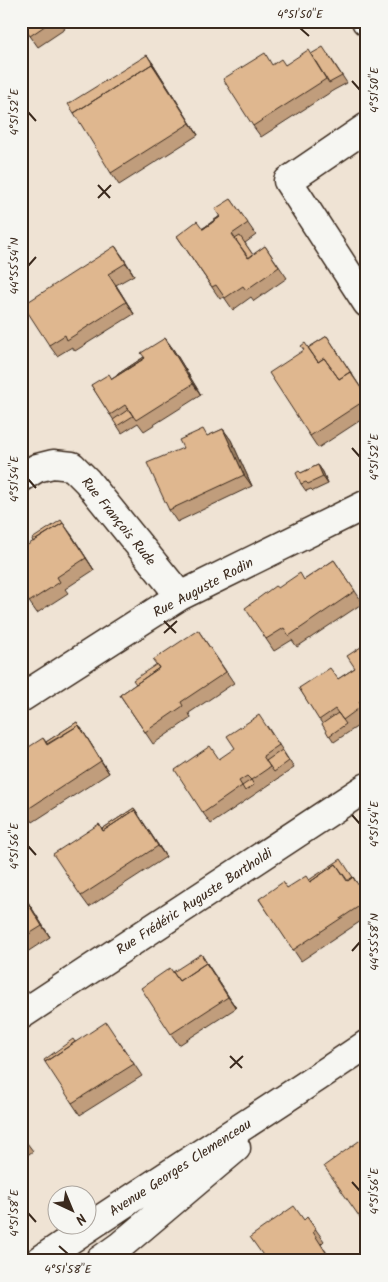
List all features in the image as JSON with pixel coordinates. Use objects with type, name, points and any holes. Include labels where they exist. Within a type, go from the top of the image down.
[{"type":"street","points":[[367,127],[288,181],[367,303]]},
{"type":"street","name":"Rue François Rude","points":[[21,478],[37,468],[53,464],[72,466],[87,481],[180,596]]},
{"type":"street","name":"Rue Auguste Rodin","points":[[21,698],[180,596],[367,504]]},
{"type":"street","name":"Rue Frédéric Auguste Bartholdi","points":[[21,1015],[367,787]]},
{"type":"street","name":"Avenue Georges Clemenceau","points":[[39,1261],[99,1219],[367,1044]]},
{"type":"street","name":"Avenue Georges Clemenceau","points":[[99,1261],[120,1246],[321,1075]]},
{"type":"building","points":[[21,21],[52,21],[30,36]]},
{"type":"building","points":[[323,47],[342,76],[329,83],[311,54]]},
{"type":"building","points":[[308,50],[326,79],[253,126],[223,79],[265,53],[272,65],[281,59],[285,65]]},
{"type":"building","points":[[147,55],[155,68],[152,64],[74,113],[68,104]]},
{"type":"building","points":[[152,64],[190,123],[111,173],[74,113]]},
{"type":"building","points":[[231,199],[248,223],[232,234],[248,258],[265,246],[279,267],[246,290],[243,286],[225,298],[216,285],[212,287],[177,236],[197,221],[203,229],[220,217],[215,209]]},
{"type":"building","points":[[240,236],[253,255],[249,258],[235,239]]},
{"type":"building","points":[[115,246],[126,263],[108,274],[126,302],[67,340],[65,335],[49,345],[23,305]]},
{"type":"building","points":[[327,336],[353,376],[350,372],[339,379],[324,358],[318,362],[308,348]]},
{"type":"building","points":[[165,338],[193,384],[136,420],[125,405],[110,415],[91,385],[109,374],[112,379],[145,358],[141,353]]},
{"type":"building","points":[[305,343],[318,362],[324,358],[339,379],[350,372],[367,397],[367,399],[310,436],[269,373],[304,350],[301,346]]},
{"type":"building","points":[[145,358],[112,379],[112,378]]},
{"type":"building","points":[[129,409],[133,416],[117,426],[113,420]]},
{"type":"building","points":[[203,429],[207,436],[223,429],[244,475],[169,510],[147,463],[183,448],[179,440]]},
{"type":"building","points":[[318,465],[323,477],[308,484],[306,482],[301,484],[296,473],[299,471],[301,473]]},
{"type":"building","points":[[61,520],[63,523],[33,542],[32,539]]},
{"type":"building","points":[[63,523],[86,558],[57,577],[60,582],[29,602],[21,590],[21,549]]},
{"type":"building","points":[[334,560],[355,591],[289,636],[284,628],[266,639],[245,608],[275,586],[278,588],[300,573],[304,580]]},
{"type":"building","points":[[198,630],[226,672],[181,702],[183,706],[145,732],[120,695],[159,668],[153,660]]},
{"type":"building","points":[[367,643],[367,696],[359,702],[362,706],[343,720],[335,709],[319,720],[299,688],[330,668],[338,679],[355,668],[347,656]]},
{"type":"building","points":[[157,664],[159,668],[136,684],[133,680]]},
{"type":"building","points":[[367,703],[367,710],[365,711],[362,707]]},
{"type":"building","points":[[338,713],[346,724],[329,736],[322,724]]},
{"type":"building","points":[[259,715],[279,745],[263,756],[270,767],[251,780],[247,776],[239,781],[242,786],[203,813],[175,770],[210,746],[219,759],[235,748],[227,736]]},
{"type":"building","points":[[77,722],[79,725],[47,744],[46,742]]},
{"type":"building","points":[[79,725],[101,761],[25,811],[21,805],[21,752],[43,738],[47,745]]},
{"type":"building","points":[[282,750],[289,761],[274,772],[266,761]]},
{"type":"building","points":[[251,780],[254,785],[245,791],[242,786]]},
{"type":"building","points":[[134,808],[139,815],[135,810],[103,831],[102,829]]},
{"type":"building","points":[[135,810],[158,846],[81,896],[53,854],[99,824],[103,831]]},
{"type":"building","points":[[341,859],[353,877],[348,881],[336,864],[310,882],[309,880]]},
{"type":"building","points":[[336,864],[347,881],[353,877],[367,898],[367,901],[293,950],[259,899],[283,882],[287,888],[306,876],[310,882]]},
{"type":"building","points":[[21,892],[42,926],[21,939]]},
{"type":"building","points":[[201,954],[209,967],[206,963],[179,981],[173,972]]},
{"type":"building","points":[[206,963],[228,997],[171,1034],[141,988],[170,968],[179,981]]},
{"type":"building","points":[[106,1022],[134,1064],[72,1103],[45,1062]]},
{"type":"building","points":[[73,1039],[75,1042],[45,1062],[44,1060]]},
{"type":"building","points":[[367,1137],[367,1226],[324,1166]]},
{"type":"building","points":[[294,1206],[304,1220],[307,1217],[316,1230],[313,1232],[327,1254],[317,1261],[311,1261],[310,1259],[307,1261],[267,1261],[250,1237]]}]
